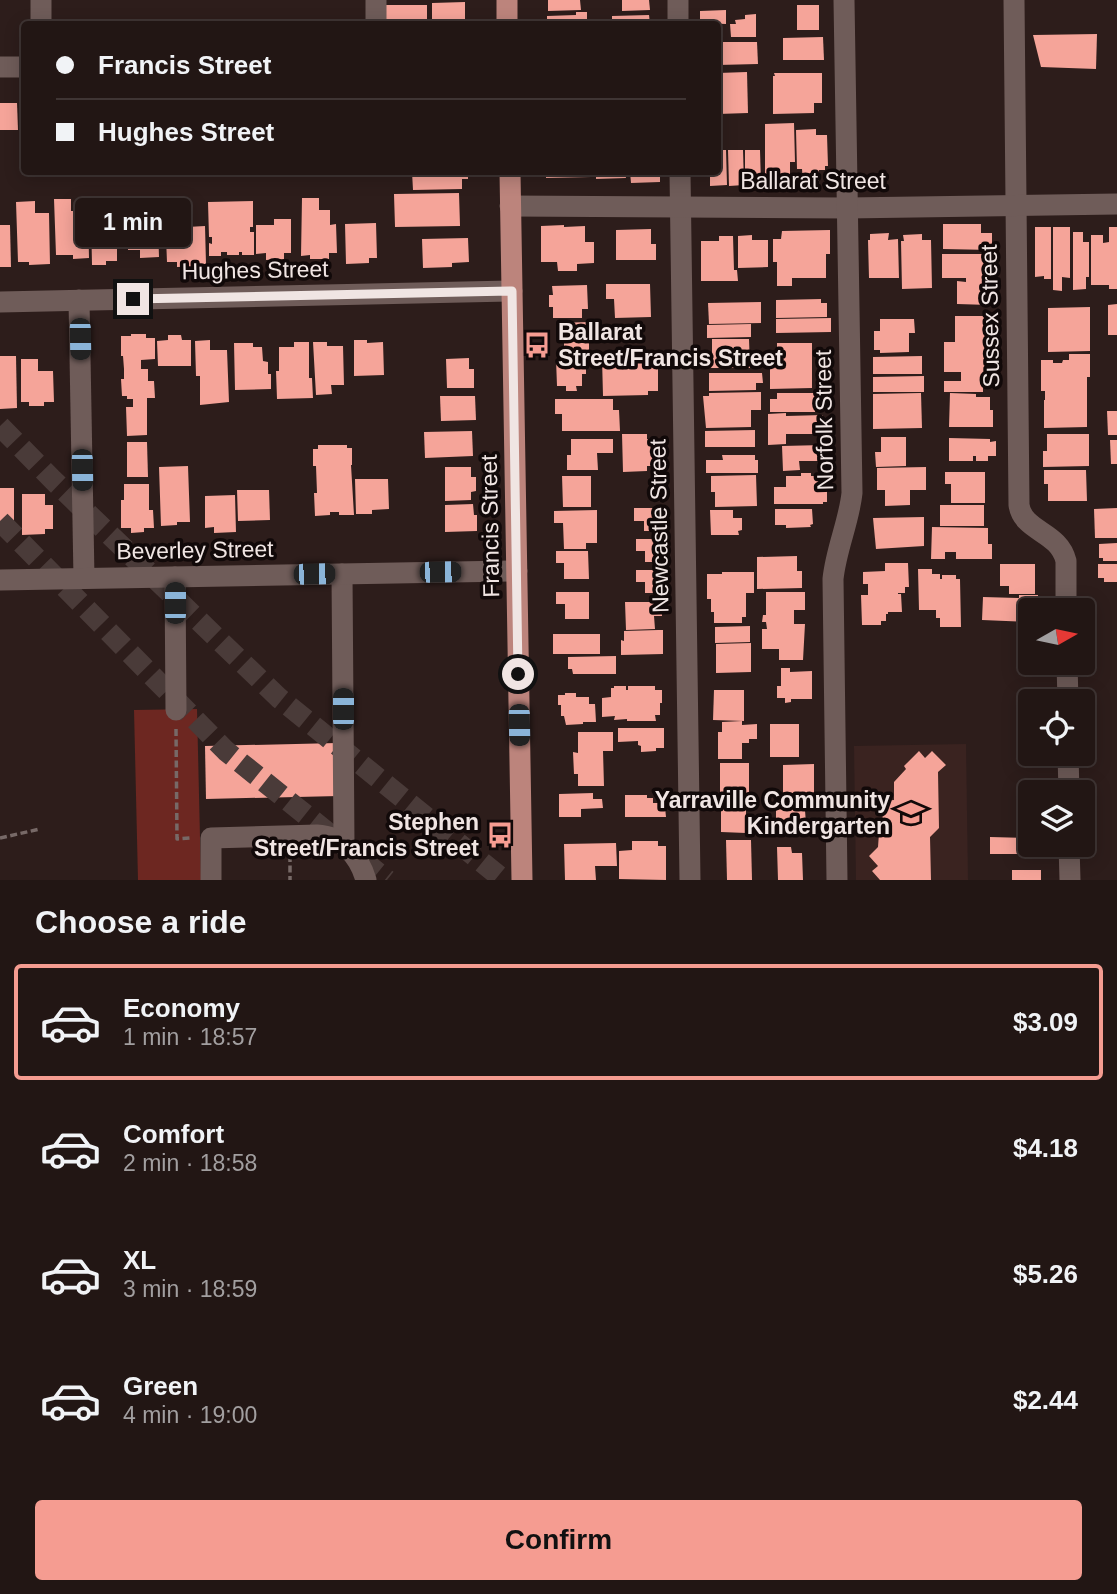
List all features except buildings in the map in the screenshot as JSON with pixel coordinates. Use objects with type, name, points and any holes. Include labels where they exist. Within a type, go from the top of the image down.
[{"type":"main road","points":[[507,0],[507,21]]},
{"type":"main road","name":"Francis Street","points":[[510,175],[522,880]]},
{"type":"street","points":[[41,0],[41,21]]},
{"type":"street","points":[[376,0],[376,21]]},
{"type":"street","points":[[678,0],[678,21]]},
{"type":"street","name":"Norfolk Street","points":[[836,880],[833,579],[835,558],[852,493],[844,0]]},
{"type":"street","name":"Sussex Street","points":[[1014,0],[1019,505],[1022,517],[1058,543],[1064,553],[1066,598]]},
{"type":"street","points":[[0,66],[21,67]]},
{"type":"street","name":"Newcastle Street","points":[[680,175],[690,880]]},
{"type":"street","name":"Ballarat Street","points":[[510,206],[847,208],[1117,204]]},
{"type":"street","name":"Hughes Street","points":[[0,302],[512,291]]},
{"type":"street","points":[[79,300],[84,578]]},
{"type":"street","name":"Beverley Street","points":[[0,580],[517,571]]},
{"type":"street","points":[[342,574],[344,844]]},
{"type":"street","points":[[175,577],[176,710]]},
{"type":"street","points":[[211,880],[211,838],[317,835],[330,836],[344,844],[359,863],[366,880]]},
{"type":"street","points":[[1069,857],[1070,880]]},
{"type":"path","points":[[176,710],[177,839],[211,838]]},
{"type":"path","points":[[0,838],[40,829]]},
{"type":"shaded area","points":[[197,709],[201,880],[138,880],[134,710]]},
{"type":"shaded area","name":"Yarraville Community Kindergarten","points":[[966,744],[968,880],[856,880],[854,746]]},
{"type":"tunnel","points":[[0,426],[279,698],[504,880]]},
{"type":"tunnel","points":[[0,521],[226,751],[387,880]]},
{"type":"place","name":"Ballarat Street/Francis Street","points":[[537,345]]},
{"type":"place","name":"Yarraville Community Kindergarten","points":[[911,813]]},
{"type":"place","name":"Stephen Street/Francis Street","points":[[500,835]]},
{"type":"route","points":[[133,299],[512,291],[518,674]]}]
